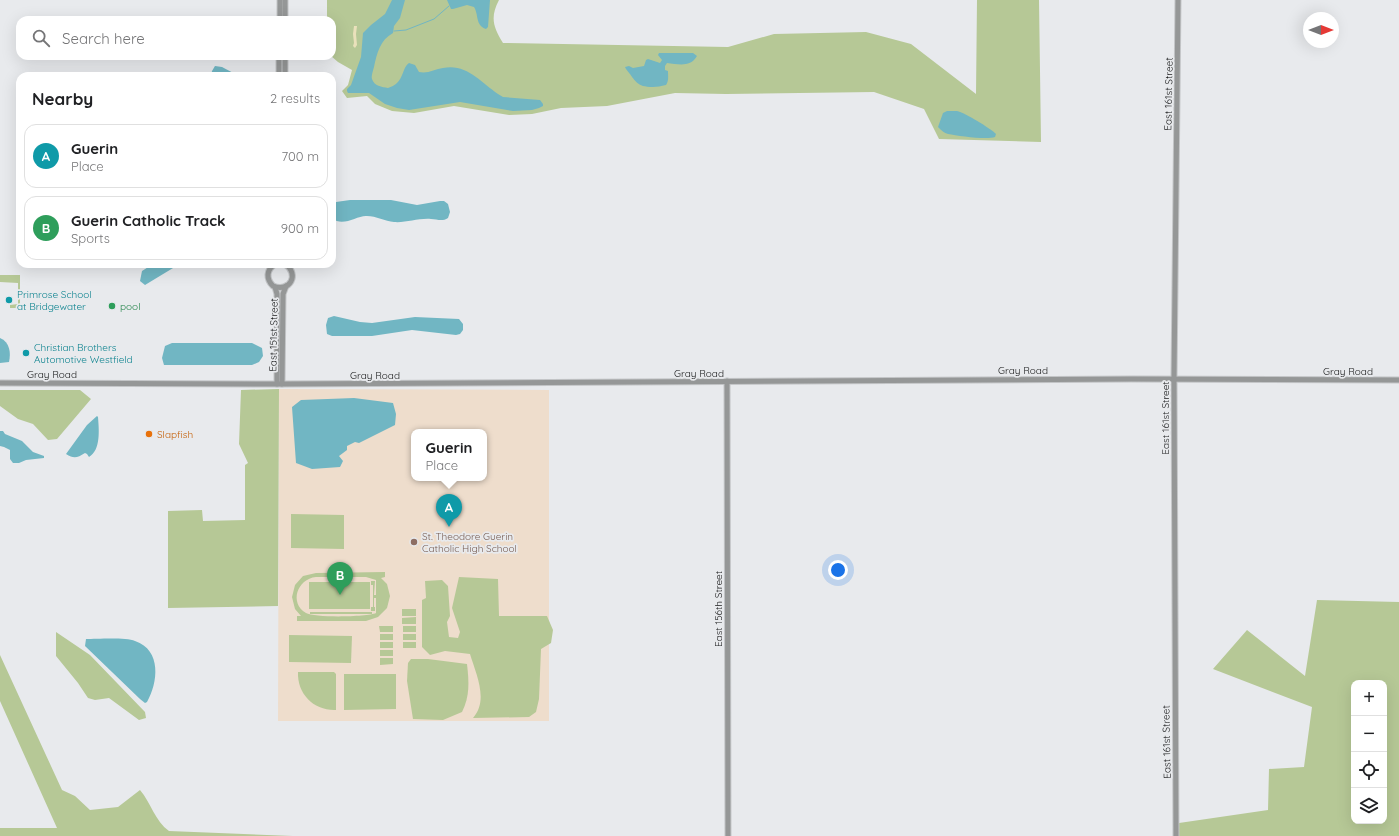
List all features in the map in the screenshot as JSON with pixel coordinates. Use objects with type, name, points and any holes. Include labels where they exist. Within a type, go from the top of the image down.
[{"type":"street","points":[[280,0],[280,16]]},
{"type":"street","points":[[285,0],[285,16]]},
{"type":"street","name":"East 161st Street","points":[[1176,836],[1174,379],[1178,0]]},
{"type":"street","points":[[279,60],[279,72]]},
{"type":"street","points":[[285,60],[285,72]]},
{"type":"street","name":"East 151st Street","points":[[270,268],[268,275],[277,294],[279,384]]},
{"type":"street","name":"East 151st Street","points":[[279,384],[283,294],[293,275],[290,268]]},
{"type":"street","points":[[275,287],[281,288],[286,286]]},
{"type":"street","name":"Gray Road","points":[[0,383],[279,384],[1174,379],[1399,380]]},
{"type":"street","name":"East 156th Street","points":[[727,381],[728,836]]},
{"type":"shaded area","name":"St. Theodore Guerin Catholic High School","points":[[279,389],[549,390],[549,721],[278,721]]},
{"type":"green space","points":[[327,0],[499,0],[494,12],[494,22],[503,43],[728,47],[774,34],[866,32],[911,44],[976,94],[977,0],[1039,0],[1041,142],[939,139],[924,109],[874,92],[726,94],[675,93],[607,106],[561,108],[532,114],[509,115],[454,106],[414,113],[392,111],[375,104],[367,96],[347,98],[342,91],[348,85],[352,70],[336,60],[336,16],[327,16]]},
{"type":"green space","points":[[0,275],[20,275],[20,308],[10,308],[10,305],[18,304],[18,283],[0,282]]},
{"type":"green space","points":[[279,389],[278,606],[168,608],[168,511],[202,510],[203,521],[245,520],[245,465],[248,463],[239,444],[241,390]]},
{"type":"green space","points":[[0,390],[80,390],[91,399],[57,439],[48,440],[33,424],[18,419],[0,406]]},
{"type":"green space","points":[[291,514],[344,515],[344,549],[291,548]]},
{"type":"green space","points":[[385,572],[385,577],[381,578],[387,584],[390,596],[387,608],[378,617],[366,621],[297,621],[297,616],[301,616],[295,609],[292,597],[295,585],[303,576],[316,573]],"holes":[[[316,577],[366,577],[376,580],[376,595],[374,595],[375,581],[371,581],[371,585],[373,585],[373,607],[371,607],[371,611],[375,611],[374,598],[376,598],[376,613],[352,616],[311,615],[301,609],[298,603],[297,598],[300,587],[309,579]]]},
{"type":"green space","points":[[459,577],[498,579],[499,616],[547,616],[553,630],[551,643],[541,649],[539,699],[536,712],[529,717],[473,718],[478,711],[481,695],[478,678],[470,654],[445,651],[430,655],[422,647],[422,600],[426,598],[425,581],[442,580],[448,586],[450,616],[447,622],[449,637],[458,638],[460,632],[452,608]]},
{"type":"green space","points":[[309,582],[370,582],[370,609],[309,609]]},
{"type":"green space","points":[[1317,600],[1399,602],[1399,836],[1179,836],[1179,823],[1268,810],[1269,769],[1304,767],[1312,707],[1213,669],[1247,630],[1305,676]]},
{"type":"green space","points":[[402,609],[416,609],[416,616],[402,616]]},
{"type":"green space","points":[[310,612],[372,612],[372,614],[310,614]]},
{"type":"green space","points":[[416,617],[416,624],[402,624],[402,618]]},
{"type":"green space","points":[[379,626],[393,626],[393,632],[380,632]]},
{"type":"green space","points":[[403,626],[416,626],[416,632],[403,632]]},
{"type":"green space","points":[[56,632],[90,655],[145,712],[146,718],[139,720],[109,698],[95,700],[88,698],[56,656]]},
{"type":"green space","points":[[380,634],[393,634],[393,640],[380,640]]},
{"type":"green space","points":[[403,634],[416,634],[416,640],[403,640]]},
{"type":"green space","points":[[289,635],[352,636],[351,663],[289,662]]},
{"type":"green space","points":[[380,642],[393,642],[393,648],[380,648]]},
{"type":"green space","points":[[403,642],[416,642],[416,648],[403,648]]},
{"type":"green space","points":[[380,650],[393,650],[393,656],[380,656]]},
{"type":"green space","points":[[0,655],[62,790],[75,796],[90,810],[118,807],[140,790],[160,822],[169,831],[293,836],[0,836],[0,828],[57,828],[0,701]]},
{"type":"green space","points":[[380,658],[393,658],[393,664],[380,665]]},
{"type":"green space","points":[[411,659],[428,659],[467,664],[468,689],[465,706],[462,712],[443,720],[413,719],[407,681],[408,663]]},
{"type":"green space","points":[[298,672],[334,672],[336,674],[336,710],[321,708],[308,700],[300,687]]},
{"type":"green space","points":[[344,674],[396,674],[396,709],[344,710]]},
{"type":"sand","points":[[354,26],[357,26],[357,45],[355,48],[353,46]]},
{"type":"water","points":[[392,0],[405,0],[400,18],[394,26],[393,33],[385,39],[378,52],[372,76],[372,79],[376,85],[388,88],[395,84],[401,78],[405,67],[409,63],[415,65],[419,72],[428,72],[451,67],[459,68],[473,75],[503,97],[540,100],[543,106],[532,110],[513,111],[460,102],[409,110],[385,104],[369,93],[348,93],[347,89],[351,85],[361,57],[363,33],[385,14]]},
{"type":"water","points":[[447,0],[490,0],[488,27],[486,29],[480,25],[474,7],[467,5],[451,9]]},
{"type":"water","points":[[659,53],[693,53],[697,56],[694,60],[687,64],[667,63],[665,66],[665,70],[668,71],[668,80],[666,85],[647,87],[634,80],[625,67],[629,66],[633,68],[644,66],[646,60],[648,59],[660,63],[662,60],[658,55]]},
{"type":"water","points":[[215,66],[222,67],[231,72],[212,72]]},
{"type":"water","points":[[947,111],[961,112],[993,131],[996,134],[995,137],[972,137],[945,133],[938,127],[943,113]]},
{"type":"water","points":[[350,200],[391,200],[417,205],[444,201],[448,204],[450,212],[448,218],[442,220],[426,219],[394,222],[363,216],[341,222],[336,221],[336,202]]},
{"type":"water","points":[[147,268],[173,268],[145,285],[140,281],[142,271]]},
{"type":"water","points":[[334,316],[372,323],[415,317],[459,319],[463,324],[463,330],[460,334],[456,335],[412,330],[372,336],[332,336],[327,334],[326,325],[328,318]]},
{"type":"water","points":[[0,338],[8,345],[10,355],[9,362],[0,363]]},
{"type":"water","points":[[172,343],[252,343],[262,348],[263,356],[259,362],[252,365],[164,365],[162,358],[165,346]]},
{"type":"water","points":[[354,398],[393,403],[396,414],[395,425],[359,443],[355,442],[347,446],[347,450],[339,456],[343,461],[340,467],[312,469],[296,463],[292,407],[301,400]]},
{"type":"water","points":[[97,416],[99,434],[96,450],[93,454],[89,457],[85,453],[80,456],[71,457],[66,454],[87,425]]},
{"type":"water","points":[[0,431],[3,431],[5,434],[22,441],[33,452],[44,456],[44,458],[13,463],[10,459],[10,450],[0,446]]},
{"type":"water","points":[[86,639],[131,640],[144,645],[154,659],[155,668],[154,686],[147,702],[145,703],[140,699],[85,646]]},
{"type":"waterway","points":[[394,31],[406,30],[434,19],[449,6]]},
{"type":"place","name":"Primrose School at Bridgewater","points":[[9,300]]},
{"type":"place","name":"pool","points":[[112,306]]},
{"type":"place","name":"Christian Brothers Automotive Westfield","points":[[26,353]]},
{"type":"place","name":"Slapfish","points":[[149,434]]},
{"type":"place","name":"Guerin","points":[[449,527]]},
{"type":"place","name":"St. Theodore Guerin Catholic High School","points":[[414,542]]},
{"type":"place","name":"Guerin Catholic Track","points":[[340,595]]}]
